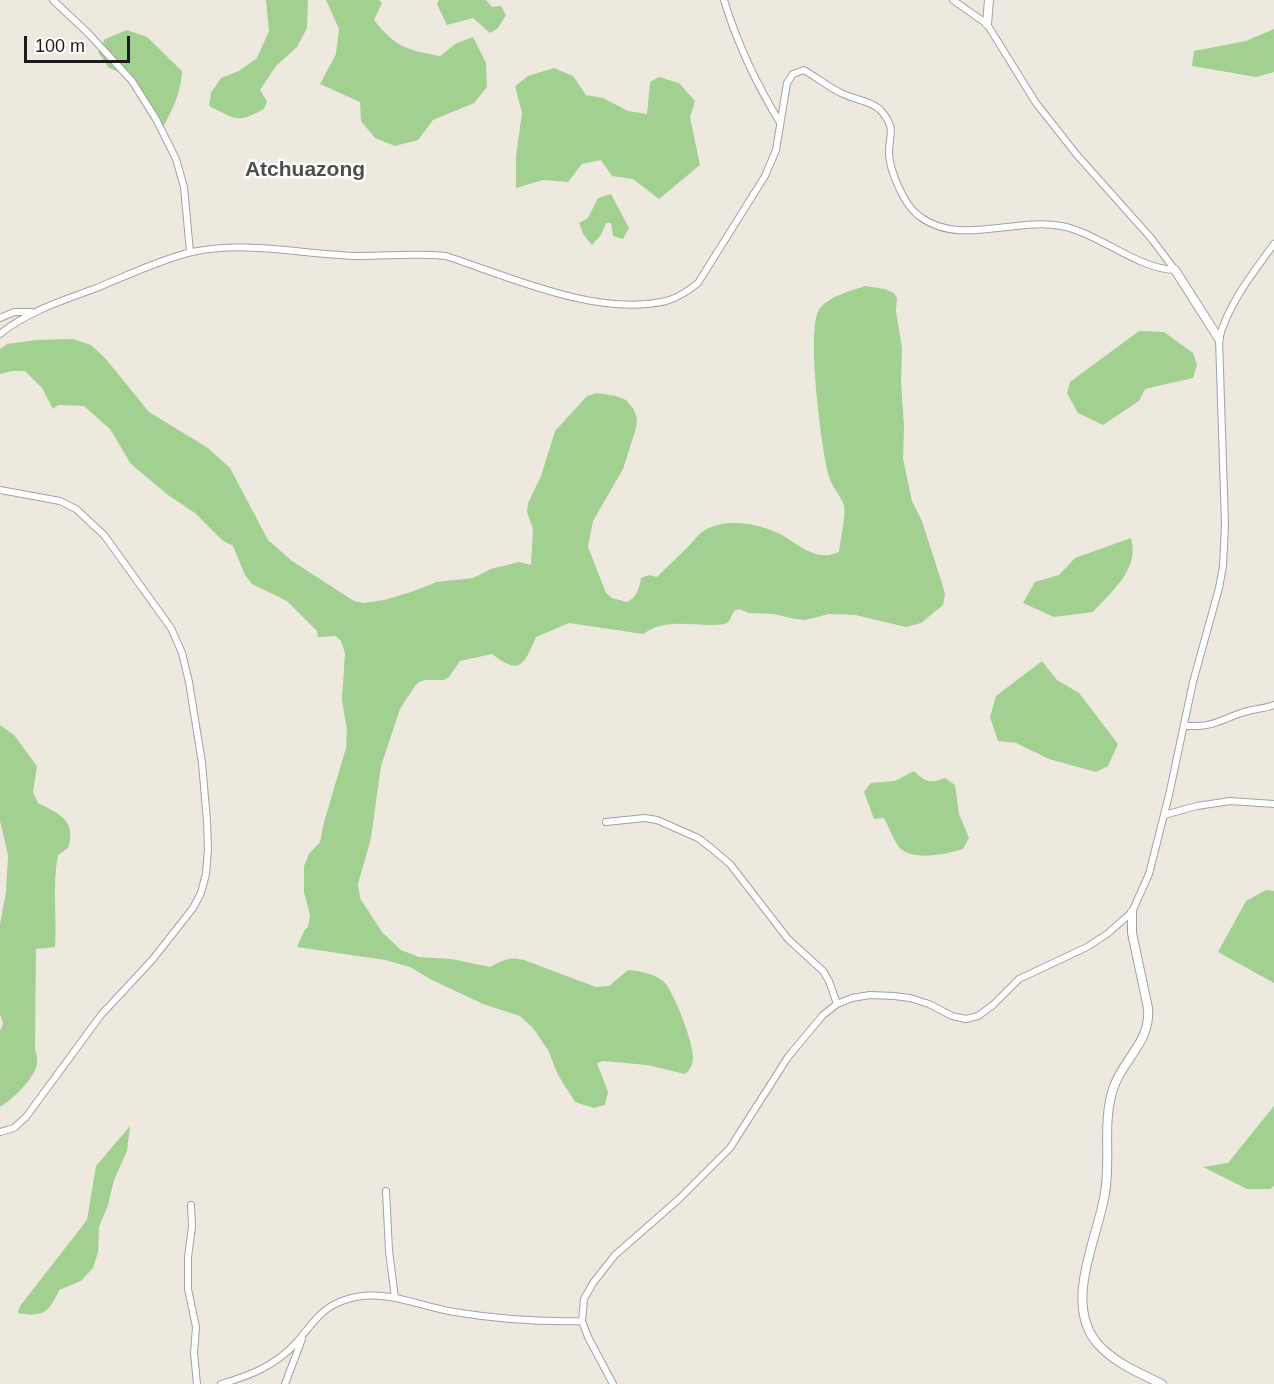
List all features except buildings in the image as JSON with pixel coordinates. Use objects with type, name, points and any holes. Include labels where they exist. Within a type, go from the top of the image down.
[{"type":"street","points":[[53,0],[88,33],[132,81],[156,119],[176,159],[184,187],[190,252]]},
{"type":"street","points":[[724,0],[733,28],[760,89],[780,122]]},
{"type":"street","points":[[954,0],[987,24],[1036,103],[1077,155],[1151,238],[1175,270],[1219,339]]},
{"type":"street","points":[[987,24],[988,0]]},
{"type":"street","points":[[0,334],[34,312],[190,252],[220,248],[258,248],[359,256],[446,255],[577,298],[640,304],[667,301],[698,283],[765,176],[776,150],[787,83],[793,74],[804,70],[839,92],[870,103],[882,111],[890,125],[892,137],[889,152],[892,172],[902,194],[918,216],[937,226],[961,230],[1039,223],[1063,226],[1155,267],[1175,270]]},
{"type":"street","points":[[1162,1384],[1127,1367],[1097,1343],[1084,1315],[1083,1279],[1105,1193],[1107,1113],[1113,1088],[1122,1068],[1146,1033],[1149,1020],[1132,933],[1132,912],[1149,874],[1185,726],[1193,682],[1219,588],[1226,547],[1219,339],[1222,325],[1233,305],[1274,244]]},
{"type":"street","points":[[0,318],[14,312],[34,312]]},
{"type":"street","points":[[0,490],[60,501],[76,509],[104,535],[171,628],[182,653],[189,682],[202,763],[208,849],[206,874],[201,893],[175,933],[101,1015],[26,1117],[14,1128],[0,1132]]},
{"type":"street","points":[[1185,726],[1205,726],[1241,713],[1274,705]]},
{"type":"street","points":[[1164,815],[1197,806],[1230,801],[1274,804]]},
{"type":"street","points":[[606,822],[645,818],[657,820],[698,838],[711,848],[730,864],[788,939],[823,971],[837,1004]]},
{"type":"street","points":[[613,1384],[582,1321],[584,1299],[593,1283],[606,1266],[730,1148],[792,1050],[823,1015],[837,1004],[852,998],[870,995],[910,998],[959,1018],[978,1016],[993,1005],[1019,979],[1087,947],[1132,912]]},
{"type":"street","points":[[386,1191],[388,1251],[395,1298]]},
{"type":"street","points":[[191,1205],[188,1289],[196,1327],[194,1353],[197,1384]]},
{"type":"street","points":[[220,1384],[248,1376],[280,1358],[322,1312],[343,1300],[379,1294],[443,1310],[492,1317],[539,1322],[582,1321]]},
{"type":"street","points":[[285,1384],[303,1335]]},
{"type":"green space","points":[[266,0],[308,0],[307,28],[297,47],[276,66],[260,90],[267,101],[264,109],[247,117],[231,117],[209,106],[211,93],[221,78],[239,71],[257,58],[269,31]]},
{"type":"green space","points":[[326,0],[379,0],[382,3],[374,20],[395,42],[419,52],[440,56],[457,43],[473,37],[486,63],[487,87],[474,103],[433,120],[418,140],[395,146],[375,138],[361,121],[360,102],[320,84],[336,54],[339,29]]},
{"type":"green space","points":[[439,0],[486,0],[492,7],[501,6],[506,15],[498,28],[490,33],[473,18],[447,25],[437,4]]},
{"type":"green space","points":[[1274,29],[1274,72],[1256,77],[1192,66],[1194,51],[1246,41]]},
{"type":"green space","points":[[127,30],[147,37],[182,71],[176,100],[163,127],[140,88],[129,76],[109,68],[98,52],[105,39]]},
{"type":"green space","points":[[554,68],[573,76],[586,95],[603,98],[628,111],[647,114],[650,82],[659,77],[679,83],[695,101],[690,117],[700,165],[659,199],[633,179],[612,176],[601,160],[582,164],[568,182],[543,180],[516,188],[516,156],[522,113],[515,86],[528,76]]},
{"type":"green space","points":[[611,194],[629,228],[623,239],[613,236],[611,223],[606,223],[601,235],[592,245],[583,234],[579,223],[588,218],[598,198]]},
{"type":"green space","points":[[865,286],[885,289],[894,293],[897,298],[896,311],[902,348],[903,459],[912,501],[922,521],[944,590],[943,605],[921,623],[906,627],[855,615],[829,614],[805,620],[774,614],[749,613],[739,609],[734,611],[725,624],[663,625],[643,634],[569,623],[536,637],[528,655],[515,666],[501,661],[492,654],[460,661],[449,677],[444,680],[419,682],[400,709],[381,766],[371,838],[358,884],[360,898],[382,932],[401,950],[419,957],[451,959],[490,967],[506,959],[514,958],[596,987],[609,986],[628,970],[655,976],[667,986],[687,1030],[693,1058],[688,1071],[685,1074],[647,1065],[603,1061],[597,1063],[608,1092],[605,1105],[594,1108],[575,1102],[558,1075],[548,1050],[533,1028],[520,1016],[483,1004],[410,967],[385,960],[297,947],[308,927],[310,915],[304,892],[304,866],[309,854],[320,842],[346,748],[347,730],[342,700],[345,653],[341,641],[336,636],[318,637],[317,631],[287,601],[252,584],[245,575],[233,546],[222,540],[195,513],[168,495],[131,464],[110,429],[84,406],[58,405],[53,409],[42,388],[25,371],[0,374],[0,349],[7,344],[37,340],[73,339],[91,345],[105,358],[149,412],[208,448],[230,468],[268,540],[292,561],[354,601],[364,603],[384,600],[437,582],[473,578],[491,569],[519,562],[531,565],[533,529],[527,512],[528,503],[541,476],[555,431],[587,396],[597,393],[626,400],[633,408],[637,418],[636,428],[623,469],[593,521],[588,547],[606,593],[612,598],[627,602],[637,592],[641,578],[649,575],[657,577],[701,533],[716,526],[734,523],[763,527],[815,554],[831,555],[839,552],[844,506],[829,477],[816,390],[814,338],[820,308],[841,294]]},
{"type":"green space","points":[[1139,331],[1164,332],[1193,353],[1197,365],[1193,378],[1145,389],[1139,401],[1103,425],[1078,413],[1067,393],[1070,382]]},
{"type":"green space","points":[[1131,538],[1132,560],[1128,570],[1116,588],[1093,612],[1054,617],[1023,603],[1035,582],[1059,575],[1075,558]]},
{"type":"green space","points":[[1042,661],[1057,680],[1079,693],[1118,744],[1108,766],[1096,772],[1049,759],[1016,743],[998,741],[990,717],[996,696]]},
{"type":"green space","points":[[0,725],[14,735],[37,766],[33,792],[38,803],[65,820],[70,831],[70,839],[68,848],[58,855],[56,866],[55,947],[36,949],[35,1049],[37,1064],[32,1076],[22,1088],[0,1107],[0,1031],[3,1024],[0,1014],[0,924],[6,892],[8,855],[0,821]]},
{"type":"green space","points":[[914,771],[928,781],[945,778],[955,785],[959,814],[969,838],[963,849],[930,856],[905,852],[899,847],[884,818],[874,819],[864,792],[871,783],[895,781]]},
{"type":"green space","points":[[1266,890],[1274,891],[1274,983],[1218,952],[1246,901]]},
{"type":"green space","points":[[1274,1106],[1274,1186],[1270,1189],[1247,1189],[1203,1167],[1228,1163]]},
{"type":"green space","points":[[130,1126],[127,1151],[114,1180],[108,1205],[99,1227],[98,1252],[93,1268],[81,1281],[59,1290],[52,1304],[44,1312],[33,1315],[18,1313],[20,1306],[87,1220],[96,1166]]},
{"type":"district","name":"Atchuazong","points":[[305,170]]}]
